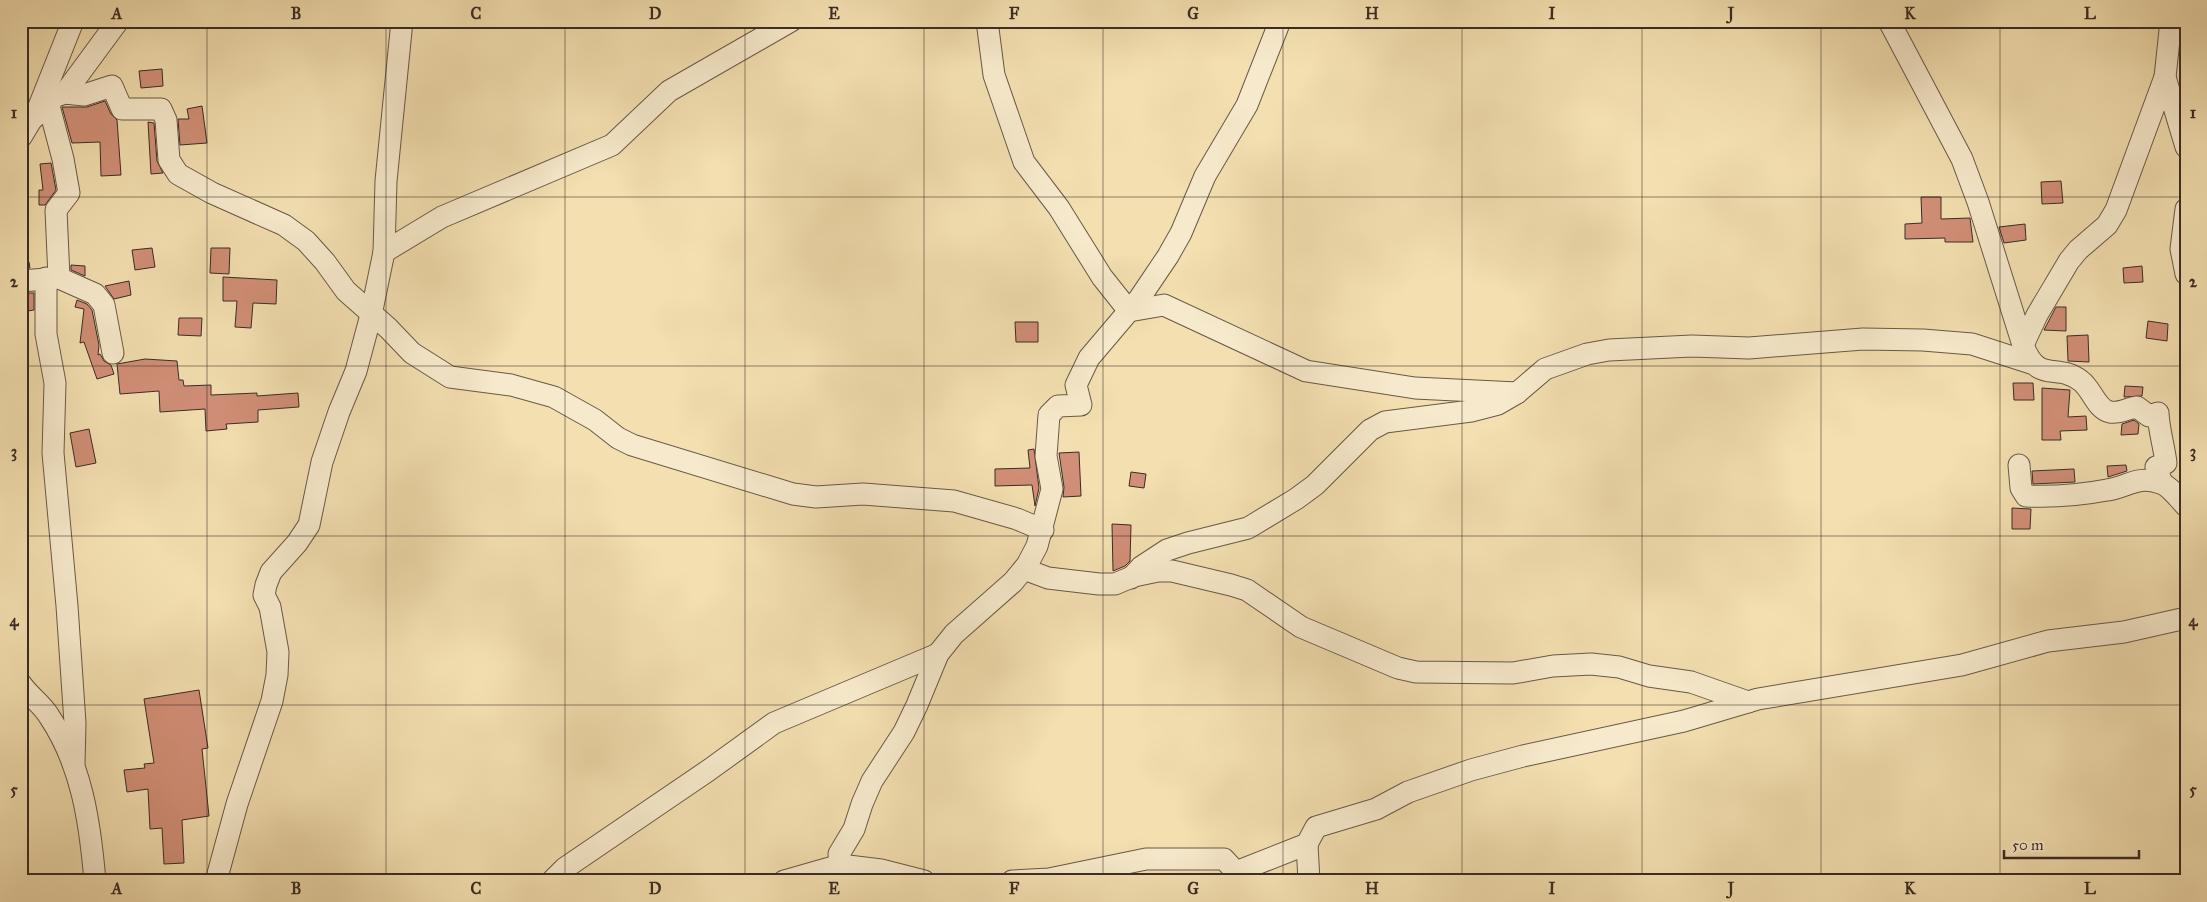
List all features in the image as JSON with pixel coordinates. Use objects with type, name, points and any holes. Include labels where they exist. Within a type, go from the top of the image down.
[{"type":"street","points":[[27,128],[38,109],[73,21]]},
{"type":"street","points":[[66,93],[118,21]]},
{"type":"street","points":[[216,881],[237,804],[272,701],[277,675],[278,652],[270,607],[264,595],[266,585],[271,572],[298,543],[309,525],[322,462],[339,412],[356,371],[371,316],[384,252],[386,180],[402,21]]},
{"type":"street","points":[[384,252],[442,217],[612,145],[670,91],[791,21]]},
{"type":"street","points":[[987,21],[994,75],[1024,162],[1059,208],[1102,277],[1129,311]]},
{"type":"street","points":[[837,873],[839,854],[854,829],[872,781],[917,705],[938,654],[954,634],[998,597],[1024,569],[1037,546],[1043,530],[1052,489],[1046,456],[1049,415],[1058,406],[1081,405],[1076,385],[1089,358],[1129,311],[1159,270],[1181,233],[1205,176],[1247,105],[1280,21]]},
{"type":"street","points":[[1890,21],[1962,159],[1978,202],[2027,354],[2040,370],[2080,380],[2103,408],[2109,412],[2137,407],[2149,416],[2158,413],[2159,435],[2164,446],[2166,463],[2156,467],[2162,483],[2186,506]]},
{"type":"street","points":[[2027,354],[2037,315],[2069,261],[2078,250],[2107,225],[2116,210],[2165,77],[2171,21]]},
{"type":"street","points":[[2165,77],[2186,147]]},
{"type":"street","points":[[27,128],[49,106],[53,97],[66,93],[84,95],[112,86],[122,109],[155,108],[163,110],[166,120],[169,160],[178,174],[291,230],[306,241],[325,262],[346,291],[371,316],[388,328],[412,353],[450,377],[529,389],[554,397],[595,420],[618,438],[651,452],[745,478],[793,494],[816,497],[863,494],[954,501],[1017,519],[1043,530]]},
{"type":"street","points":[[49,106],[63,159],[69,193],[56,210],[53,278],[46,334],[55,383],[52,452],[67,606],[74,723],[74,764]]},
{"type":"street","points":[[2186,209],[2181,249],[2186,274]]},
{"type":"street","points":[[21,282],[53,278],[80,286],[100,299],[107,317],[113,353]]},
{"type":"street","points":[[1129,311],[1164,305],[1306,372],[1414,388],[1517,393]]},
{"type":"street","points":[[1132,578],[1141,566],[1167,550],[1248,528],[1296,499],[1315,484],[1370,430],[1385,422],[1471,411],[1498,404],[1517,393],[1545,369],[1571,359],[1609,350],[1700,346],[1749,348],[1862,339],[1923,340],[1972,344],[2027,354]]},
{"type":"street","points":[[2019,465],[2022,493],[2026,496],[2103,491],[2141,480],[2162,483]]},
{"type":"street","points":[[1024,569],[1048,578],[1099,584],[1115,584],[1158,571],[1172,571],[1231,584],[1254,594],[1301,627],[1398,668],[1416,672],[1513,673],[1553,666],[1591,664],[1619,667],[1649,676],[1691,682],[1748,702]]},
{"type":"street","points":[[1309,881],[1307,844],[1316,827],[1376,809],[1408,792],[1471,770],[1523,756],[1684,721],[1790,692],[1962,665],[2048,641],[2124,632],[2186,618]]},
{"type":"street","points":[[552,881],[565,868],[709,770],[774,723],[938,654]]},
{"type":"street","points":[[21,684],[48,714],[74,764],[86,808],[95,881]]},
{"type":"street","points":[[1012,881],[1049,879],[1164,857],[1224,859],[1236,872],[1307,844]]},
{"type":"street","points":[[784,881],[837,873],[881,870],[924,881]]},
{"type":"building","points":[[162,69],[163,86],[141,88],[139,71]]},
{"type":"building","points":[[105,101],[111,114],[117,120],[121,175],[101,176],[100,142],[72,143],[62,107],[87,107]]},
{"type":"building","points":[[202,106],[207,143],[180,145],[178,119],[189,119],[187,109]]},
{"type":"building","points":[[148,122],[154,123],[157,161],[163,173],[151,174]]},
{"type":"building","points":[[51,163],[56,190],[45,205],[39,205],[39,190],[43,190],[40,164]]},
{"type":"building","points":[[2061,181],[2063,203],[2042,204],[2041,182]]},
{"type":"building","points":[[1921,197],[1941,197],[1941,219],[1970,218],[1973,242],[1945,242],[1945,238],[1905,239],[1905,224],[1922,223]]},
{"type":"building","points":[[2025,224],[2026,240],[2004,243],[1999,227]]},
{"type":"building","points":[[152,248],[155,267],[135,270],[132,250]]},
{"type":"building","points":[[211,248],[230,248],[229,274],[210,273]]},
{"type":"building","points":[[21,262],[29,262],[30,268],[21,268]]},
{"type":"building","points":[[71,265],[85,266],[85,276],[71,270]]},
{"type":"building","points":[[2142,266],[2143,282],[2124,283],[2123,268]]},
{"type":"building","points":[[223,277],[277,280],[276,304],[253,303],[251,328],[235,327],[237,301],[223,301]]},
{"type":"building","points":[[129,281],[131,295],[114,299],[105,286]]},
{"type":"building","points":[[21,293],[34,293],[34,310],[21,312]]},
{"type":"building","points":[[77,300],[87,304],[92,310],[99,345],[98,355],[100,354],[104,361],[111,365],[114,374],[97,379],[84,342],[80,343],[84,309],[75,307]]},
{"type":"building","points":[[2056,307],[2066,307],[2066,331],[2044,330]]},
{"type":"building","points":[[179,318],[202,318],[201,336],[178,335]]},
{"type":"building","points":[[2148,321],[2168,324],[2167,341],[2146,338]]},
{"type":"building","points":[[1015,322],[1038,322],[1038,342],[1016,342]]},
{"type":"building","points":[[2088,335],[2089,362],[2068,361],[2067,336]]},
{"type":"building","points":[[145,359],[177,361],[179,380],[183,380],[184,386],[211,385],[211,395],[257,393],[257,396],[298,393],[299,407],[258,410],[258,422],[226,424],[227,429],[206,431],[205,409],[160,412],[159,391],[120,394],[117,364]]},
{"type":"building","points":[[2013,383],[2033,383],[2034,400],[2014,400]]},
{"type":"building","points":[[2125,386],[2143,387],[2142,396],[2124,397]]},
{"type":"building","points":[[2042,388],[2070,390],[2068,417],[2086,416],[2087,430],[2060,431],[2061,440],[2042,440]]},
{"type":"building","points":[[2134,420],[2139,424],[2138,434],[2121,435],[2122,424]]},
{"type":"building","points":[[89,429],[96,463],[76,467],[70,433]]},
{"type":"building","points":[[1034,449],[1039,488],[1035,506],[1032,485],[995,486],[995,469],[1030,468],[1028,450]]},
{"type":"building","points":[[1079,452],[1081,496],[1063,497],[1064,487],[1059,453]]},
{"type":"building","points":[[2126,465],[2127,471],[2108,477],[2107,466]]},
{"type":"building","points":[[2074,469],[2075,482],[2033,484],[2032,471]]},
{"type":"building","points":[[1131,472],[1146,474],[1144,488],[1129,486]]},
{"type":"building","points":[[2012,508],[2031,509],[2030,529],[2012,529]]},
{"type":"building","points":[[1112,524],[1131,525],[1130,561],[1125,566],[1113,571]]},
{"type":"building","points":[[199,690],[208,748],[202,749],[209,816],[182,820],[184,863],[164,864],[162,828],[150,829],[148,789],[127,792],[124,770],[145,768],[144,764],[154,763],[144,699]]}]
